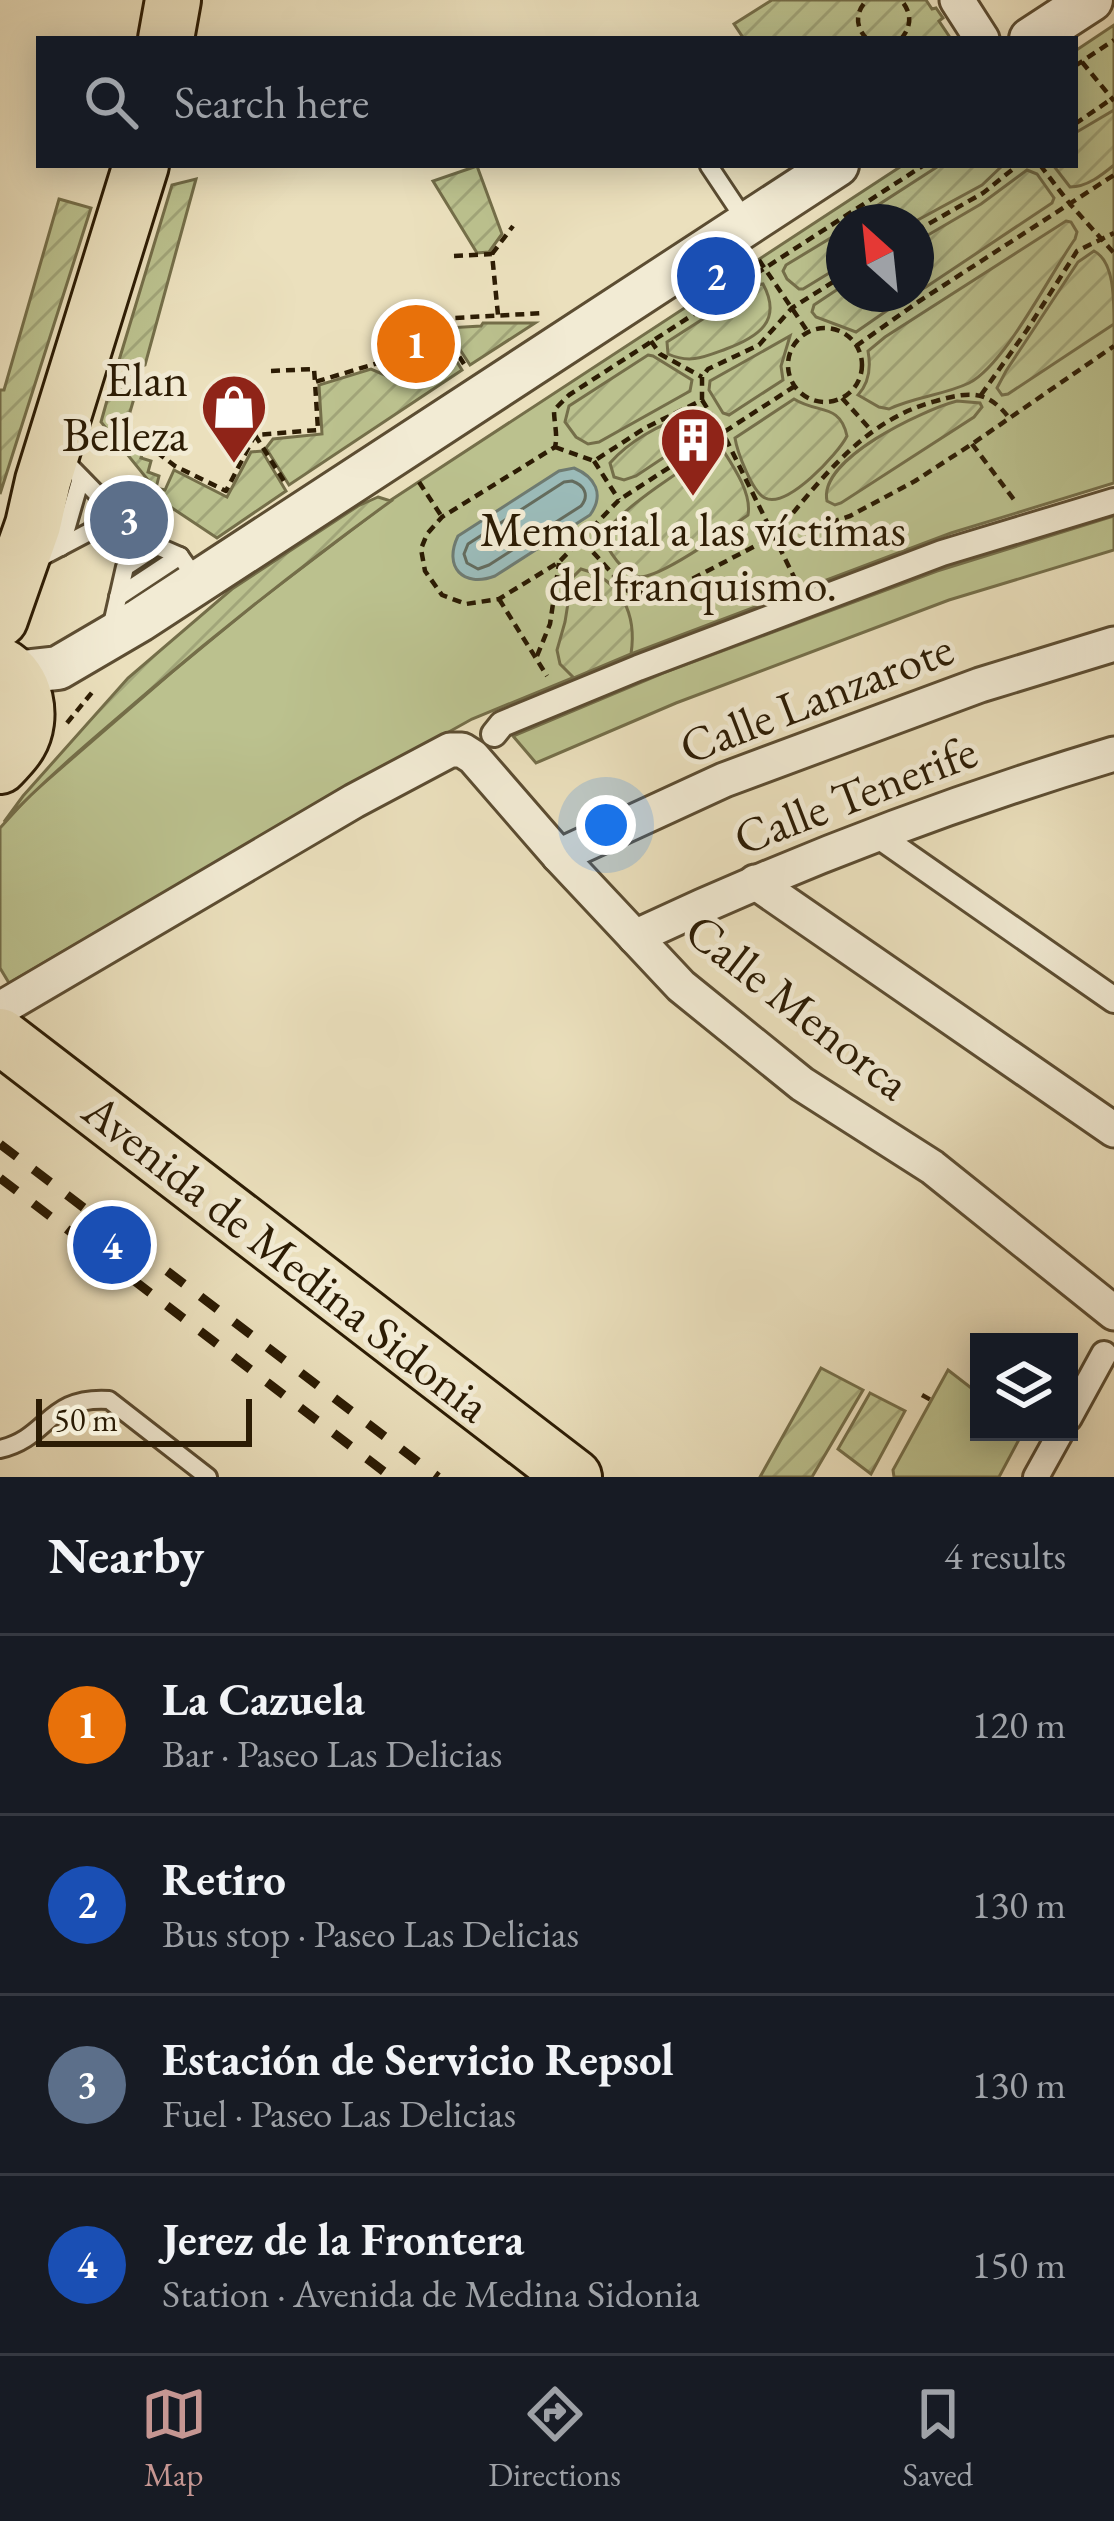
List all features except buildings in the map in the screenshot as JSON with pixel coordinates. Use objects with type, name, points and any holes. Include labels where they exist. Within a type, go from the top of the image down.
[{"type":"main road","points":[[167,36],[173,0]]},
{"type":"main road","points":[[10,754],[27,724],[26,705],[5,651],[27,558],[59,469],[140,168]]},
{"type":"main road","name":"Avenida de Medina Sidonia","points":[[0,1036],[574,1477]]},
{"type":"street","points":[[957,0],[980,36]]},
{"type":"street","points":[[1036,36],[1091,0]]},
{"type":"street","points":[[5,651],[58,668],[189,569],[751,239],[834,168]]},
{"type":"street","points":[[494,734],[502,724],[557,700],[942,553],[1114,501]]},
{"type":"street","points":[[10,754],[122,619]]},
{"type":"street","name":"Calle Lanzarote","points":[[559,856],[724,780],[980,685],[1114,644]]},
{"type":"street","name":"Calle Menorca","points":[[0,1009],[354,801],[450,750],[462,750],[681,986],[802,1084],[932,1167],[1114,1313]]},
{"type":"street","name":"Calle Tenerife","points":[[635,937],[876,834],[1013,784],[1114,754]]},
{"type":"street","points":[[876,834],[1114,1000]]},
{"type":"street","points":[[755,882],[1114,1130]]},
{"type":"street","points":[[1078,1402],[1104,1354]]},
{"type":"street","points":[[1036,1477],[1056,1441]]},
{"type":"lane","points":[[710,168],[751,239]]},
{"type":"lane","points":[[0,1449],[32,1436],[68,1405],[109,1400],[208,1477]]},
{"type":"path","points":[[864,36],[857,20],[867,0]]},
{"type":"path","points":[[901,0],[910,14],[904,36]]},
{"type":"path","points":[[1078,122],[1113,100],[1078,64],[1114,40]]},
{"type":"path","points":[[864,204],[919,168]]},
{"type":"path","points":[[934,221],[1014,168]]},
{"type":"path","points":[[1042,168],[1114,253]]},
{"type":"path","points":[[934,292],[1114,175]]},
{"type":"path","points":[[498,315],[492,254],[513,226]]},
{"type":"path","points":[[795,386],[619,500],[560,562],[500,599],[466,604],[442,595],[425,571],[422,550],[427,534],[442,517],[555,447],[554,410],[569,395],[826,229]]},
{"type":"path","points":[[981,395],[1077,251],[1114,232]]},
{"type":"path","points":[[751,239],[808,332]]},
{"type":"path","points":[[454,256],[492,254]]},
{"type":"path","points":[[807,604],[702,400],[702,377],[708,369],[759,345],[792,308],[826,286]]},
{"type":"path","points":[[856,346],[904,312]]},
{"type":"path","points":[[435,319],[545,313]]},
{"type":"path","points":[[435,319],[468,371]]},
{"type":"path","points":[[315,382],[378,363],[406,376],[435,319]]},
{"type":"path","points":[[833,329],[856,346],[862,367],[859,379],[842,398],[820,402],[795,386],[788,360],[808,332],[833,329]]},
{"type":"path","points":[[650,341],[660,354],[702,377]]},
{"type":"path","points":[[583,541],[628,591],[650,594],[675,588],[774,536],[850,516],[915,481],[1114,346]]},
{"type":"path","points":[[255,435],[318,430],[314,369],[271,371]]},
{"type":"path","points":[[131,378],[159,387]]},
{"type":"path","points":[[774,536],[871,430],[919,405],[952,396],[981,395],[998,403],[1010,419]]},
{"type":"path","points":[[842,398],[871,430]]},
{"type":"path","points":[[594,460],[702,400]]},
{"type":"path","points":[[145,442],[175,466],[226,491],[255,435]]},
{"type":"path","points":[[255,435],[292,494]]},
{"type":"path","points":[[972,444],[1033,525]]},
{"type":"path","points":[[555,447],[594,460],[619,500]]},
{"type":"path","points":[[416,478],[442,517]]},
{"type":"path","points":[[537,656],[550,624],[560,562]]},
{"type":"path","points":[[500,599],[537,656],[557,700]]},
{"type":"path","points":[[922,1395],[931,1400]]},
{"type":"green space","points":[[772,0],[926,0],[943,18],[939,21],[949,36],[742,36],[734,24]]},
{"type":"green space","points":[[1114,25],[1114,483],[951,533],[472,719],[9,983],[0,968],[0,828],[30,795],[257,602],[391,500],[826,215],[826,312],[934,312],[934,204],[843,204],[898,168],[1078,168],[1078,49]]},
{"type":"green space","points":[[1114,110],[1114,165],[1088,183],[1070,187],[1055,168],[1078,168],[1078,131]]},
{"type":"green space","points":[[478,168],[502,234],[489,252],[477,253],[433,181]]},
{"type":"green space","points":[[935,168],[1000,168],[982,185],[934,211],[934,204],[880,204]]},
{"type":"green space","points":[[1027,170],[1037,174],[1054,198],[934,282],[934,231]]},
{"type":"green space","points":[[196,179],[145,365],[133,371],[117,367],[172,185]]},
{"type":"green space","points":[[59,199],[91,208],[0,494],[0,390],[4,390]]},
{"type":"green space","points":[[1066,221],[1077,232],[1012,339],[983,373],[959,387],[889,409],[858,395],[868,374],[868,351],[924,312],[934,312],[934,306]]},
{"type":"green space","points":[[826,241],[826,275],[803,289],[787,279],[786,265]]},
{"type":"green space","points":[[1094,251],[1109,272],[1114,324],[1002,395],[997,388],[1006,371],[1078,262]]},
{"type":"green space","points":[[763,284],[769,318],[757,333],[704,357],[683,359],[668,354],[667,342]]},
{"type":"green space","points":[[826,297],[826,312],[885,312],[856,332],[816,317],[814,305]]},
{"type":"green space","points":[[535,323],[470,365],[446,328]]},
{"type":"green space","points":[[440,334],[462,370],[289,485],[266,448],[273,439],[322,434],[319,385],[371,369],[408,385],[430,339]]},
{"type":"green space","points":[[790,336],[781,366],[783,380],[729,415],[723,413],[709,390],[710,381]]},
{"type":"green space","points":[[648,355],[692,380],[690,391],[599,442],[588,444],[576,437],[565,422],[569,406]]},
{"type":"green space","points":[[113,379],[127,384],[135,395],[125,429],[136,433],[134,443],[144,447],[141,458],[151,461],[148,472],[159,476],[156,488],[165,490],[174,470],[227,497],[251,452],[262,451],[286,491],[217,538],[169,506],[101,422]]},
{"type":"green space","points":[[794,399],[839,418],[847,436],[798,488],[765,498],[750,480],[735,438]]},
{"type":"green space","points":[[957,401],[982,407],[974,417],[841,503],[827,501],[829,485],[855,453],[899,426]]},
{"type":"green space","points":[[688,416],[703,420],[705,430],[636,476],[614,477],[610,463],[626,448],[656,428]]},
{"type":"green space","points":[[721,447],[744,489],[748,515],[664,569],[640,577],[628,572],[603,536],[611,525],[675,475]]},
{"type":"green space","points":[[378,497],[391,501],[179,666],[4,822],[128,678],[232,589]]},
{"type":"green space","points":[[1114,516],[1114,550],[949,600],[676,703],[536,763],[513,736],[663,673],[937,571]]},
{"type":"green space","points":[[581,569],[607,581],[624,601],[632,640],[631,654],[574,678],[560,664],[557,650],[572,578]]},
{"type":"green space","points":[[821,1368],[863,1390],[812,1477],[760,1477]]},
{"type":"green space","points":[[948,1370],[970,1387],[970,1441],[1018,1441],[999,1477],[894,1477],[893,1470]]},
{"type":"green space","points":[[870,1393],[905,1411],[871,1474],[838,1449]]},
{"type":"water","points":[[574,468],[596,487],[597,500],[590,515],[495,576],[474,579],[459,572],[453,557],[458,536],[559,471]]},
{"type":"railway","points":[[0,1144],[438,1477]]},
{"type":"railway","points":[[0,1178],[391,1477]]},
{"type":"place","name":"Retiro","points":[[716,276]]},
{"type":"place","name":"La Cazuela","points":[[416,344]]},
{"type":"place","name":"Elan Belleza","points":[[234,466]]},
{"type":"place","name":"Memorial a las víctimas del franquismo.","points":[[693,499]]},
{"type":"place","name":"Estación de Servicio Repsol","points":[[129,520]]},
{"type":"place","name":"Jerez de la Frontera","points":[[112,1245]]}]
